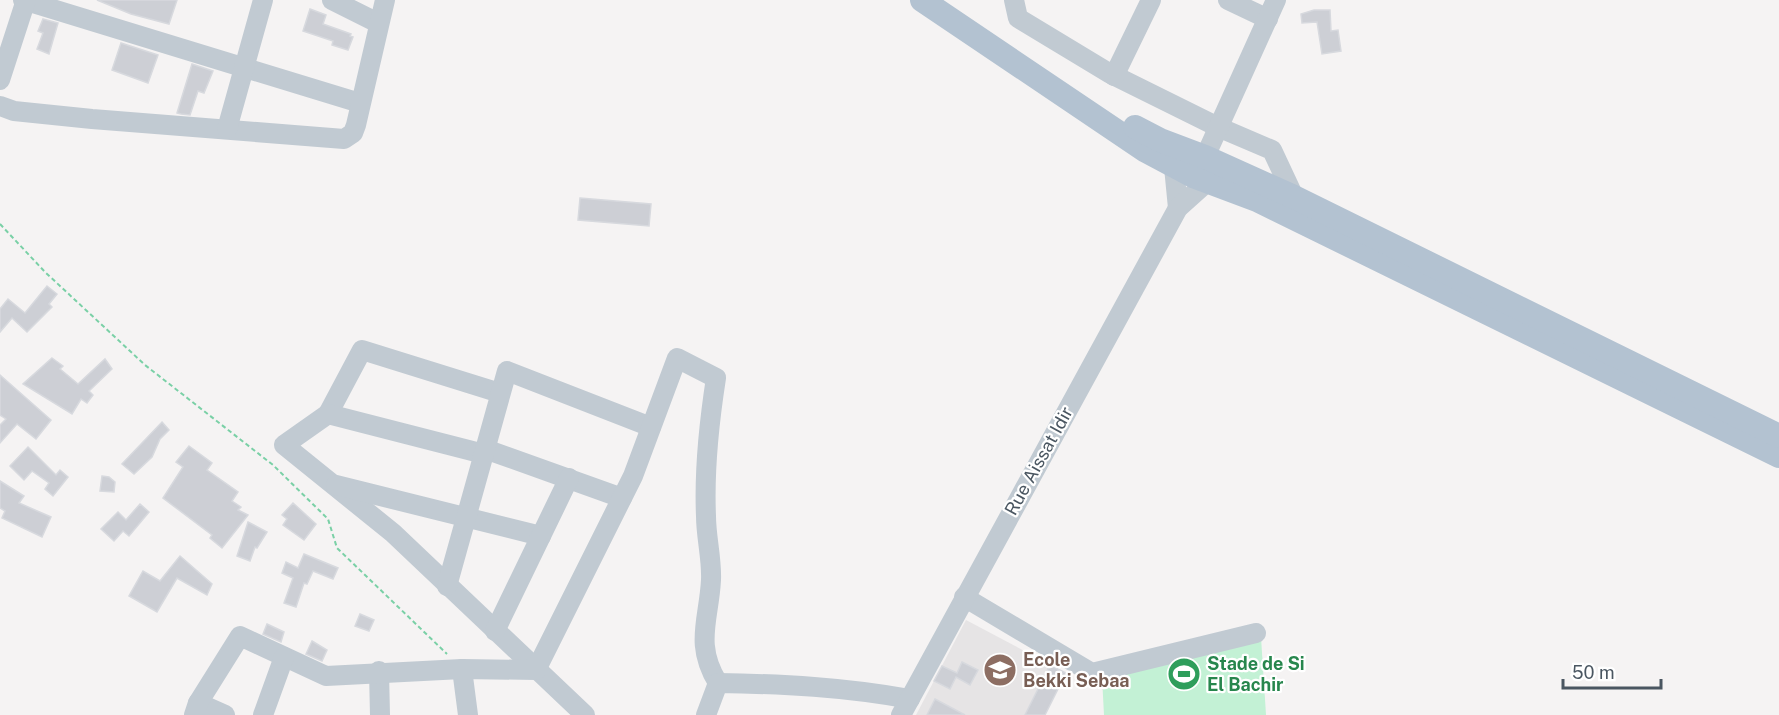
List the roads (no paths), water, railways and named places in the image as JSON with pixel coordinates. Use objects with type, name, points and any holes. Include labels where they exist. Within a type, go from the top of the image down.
[{"type":"main road","points":[[937,3],[1126,139],[1294,197],[1779,436]]},
{"type":"main road","points":[[1198,163],[1257,200],[1779,456]]},
{"type":"street","points":[[0,80],[25,0],[360,103]]},
{"type":"street","points":[[227,129],[263,0]]},
{"type":"street","points":[[332,0],[378,22]]},
{"type":"street","points":[[0,106],[14,111],[92,119],[344,139],[353,133],[385,0]]},
{"type":"street","points":[[1014,0],[1018,18],[1114,76],[1218,127],[1272,150],[1294,197]]},
{"type":"street","points":[[1114,76],[1151,0]]},
{"type":"street","points":[[1228,0],[1268,19]]},
{"type":"street","points":[[1178,208],[1276,0]]},
{"type":"street","name":"Rue Aissat Idir","points":[[906,707],[1178,208],[1197,190],[1198,163]]},
{"type":"street","points":[[500,393],[362,350],[328,414],[284,445],[393,533],[585,715]]},
{"type":"street","points":[[536,670],[622,498],[677,358],[716,378],[709,420],[705,516],[711,580],[702,633],[711,671],[718,683]]},
{"type":"street","points":[[447,586],[507,371],[651,427]]},
{"type":"street","points":[[328,414],[484,451],[570,478],[622,498]]},
{"type":"street","points":[[495,631],[570,478]]},
{"type":"street","points":[[330,484],[541,536]]},
{"type":"street","points":[[964,597],[1092,673],[1256,633]]},
{"type":"street","points":[[225,715],[196,709],[240,636],[326,676],[379,671],[536,670]]},
{"type":"street","points":[[263,715],[284,657]]},
{"type":"street","points":[[462,669],[468,715]]},
{"type":"street","points":[[379,671],[380,715]]},
{"type":"street","points":[[718,683],[813,685],[855,689],[906,707]]},
{"type":"street","points":[[706,715],[718,683]]},
{"type":"place","name":"Ecole Bekki Sebaa","points":[[1000,670]]},
{"type":"place","name":"Stade de Si El Bachir","points":[[1184,674]]}]
